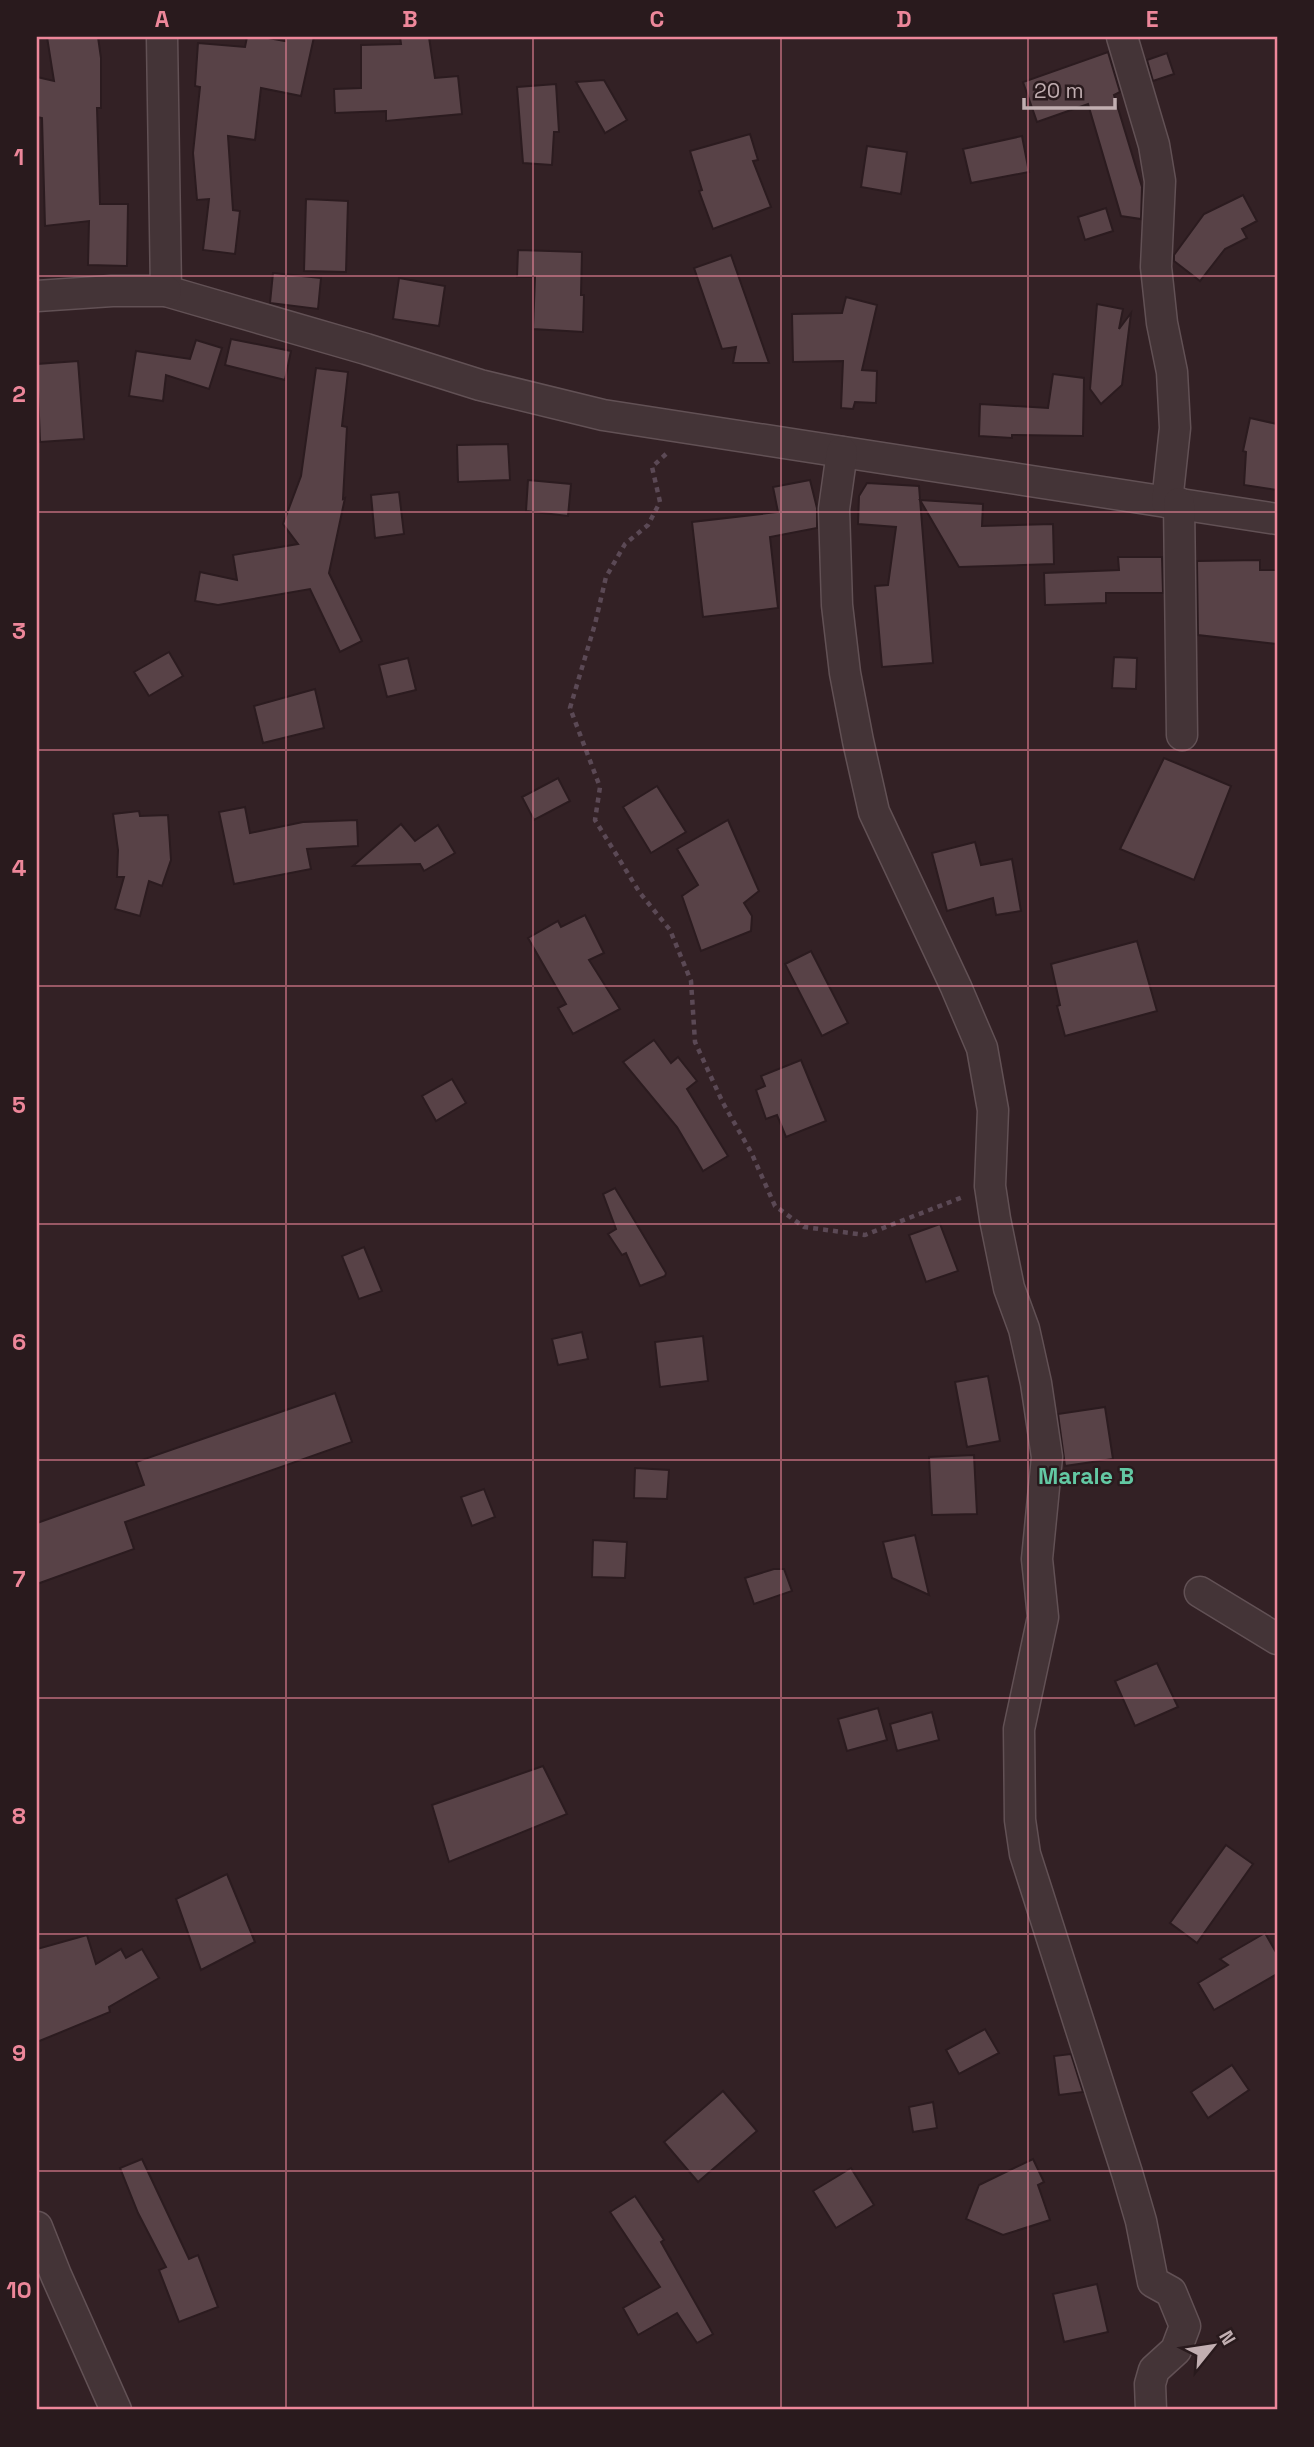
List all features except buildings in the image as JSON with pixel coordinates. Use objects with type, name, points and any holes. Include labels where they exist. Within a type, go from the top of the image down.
[{"type":"street","points":[[162,37],[166,291]]},
{"type":"street","points":[[1122,37],[1154,145],[1160,181],[1156,267],[1162,323],[1172,372],[1175,428],[1173,503],[1182,735]]},
{"type":"street","points":[[37,296],[166,291],[544,402],[603,415],[1277,519]]},
{"type":"street","points":[[842,452],[834,509],[837,605],[845,673],[858,741],[874,812],[982,1048],[993,1110],[990,1186],[1009,1288],[1024,1329],[1036,1383],[1047,1457],[1037,1559],[1042,1617],[1019,1729],[1020,1820],[1025,1854],[1127,2173],[1141,2221],[1153,2282],[1171,2292],[1185,2326],[1176,2350],[1154,2370],[1150,2384],[1151,2410]]},
{"type":"street","points":[[1200,1592],[1277,1639]]},
{"type":"street","points":[[37,2227],[116,2410]]},
{"type":"path","points":[[693,429],[652,467],[660,502],[648,525],[625,544],[606,577],[596,624],[570,708],[600,787],[595,820],[640,894],[670,930],[691,981],[695,1042],[723,1103],[751,1152],[775,1206],[804,1227],[865,1235],[990,1186]]},
{"type":"district","name":"Marale B","points":[[1086,1476]]}]
